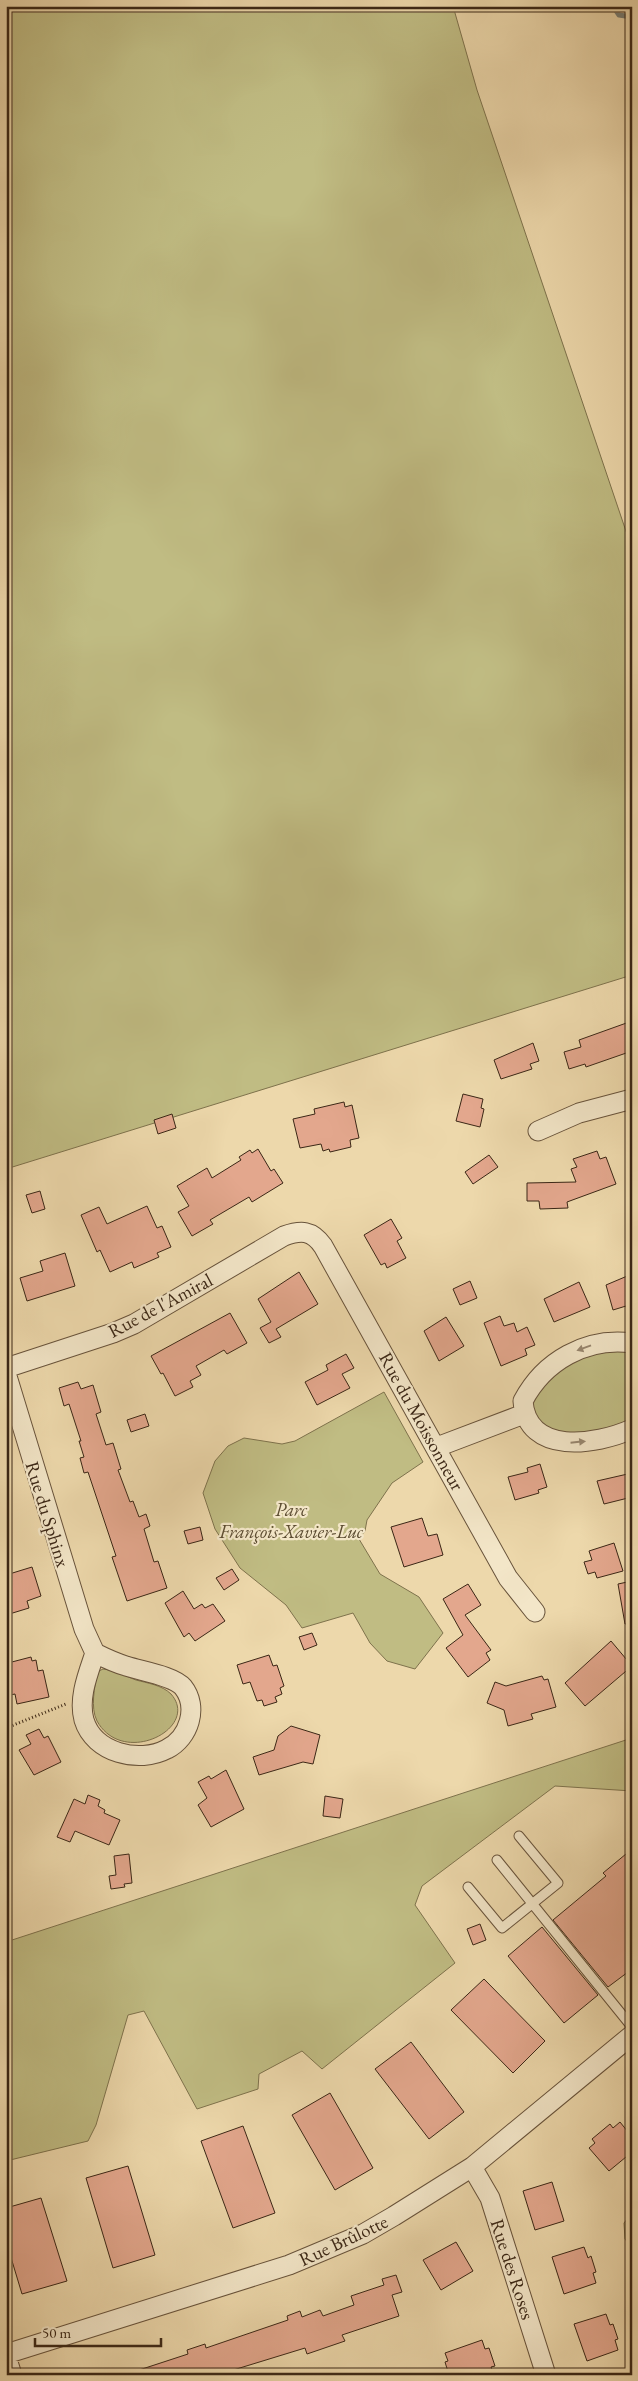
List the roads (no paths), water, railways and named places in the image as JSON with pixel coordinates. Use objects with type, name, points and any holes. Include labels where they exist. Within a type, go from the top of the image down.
[{"type":"street","points":[[538,1131],[579,1113],[632,1099]]},
{"type":"street","name":"Rue de l'Amiral","points":[[6,1368],[127,1327],[284,1236],[297,1232],[308,1232]]},
{"type":"street","name":"Rue du Moissonneur","points":[[308,1232],[317,1237],[324,1246],[508,1578],[535,1612]]},
{"type":"street","points":[[632,1342],[594,1344],[563,1357],[547,1368],[523,1401],[524,1414],[530,1426],[542,1436],[569,1443],[616,1436],[632,1429]]},
{"type":"street","name":"Rue du Sphinx","points":[[6,1373],[84,1629],[95,1653]]},
{"type":"street","points":[[437,1447],[524,1414]]},
{"type":"street","points":[[95,1653],[124,1665],[169,1678],[182,1686],[191,1711],[189,1726],[176,1743],[166,1750],[147,1755],[122,1754],[102,1746],[84,1720],[85,1683],[95,1653]]},
{"type":"street","name":"Rue Brûlotte","points":[[6,2355],[289,2265],[363,2234],[472,2167],[632,2035]]},
{"type":"street","name":"Rue des Roses","points":[[472,2167],[490,2198],[546,2375]]},
{"type":"street","points":[[6,2355],[12,2375]]},
{"type":"lane","points":[[468,1887],[502,1928],[558,1884],[519,1836]]},
{"type":"lane","points":[[497,1860],[632,2026]]},
{"type":"waterway","points":[[613,6],[619,15],[632,17]]},
{"type":"park label","name":"Parc François-Xavier-Luc","points":[[291,1520]]}]
